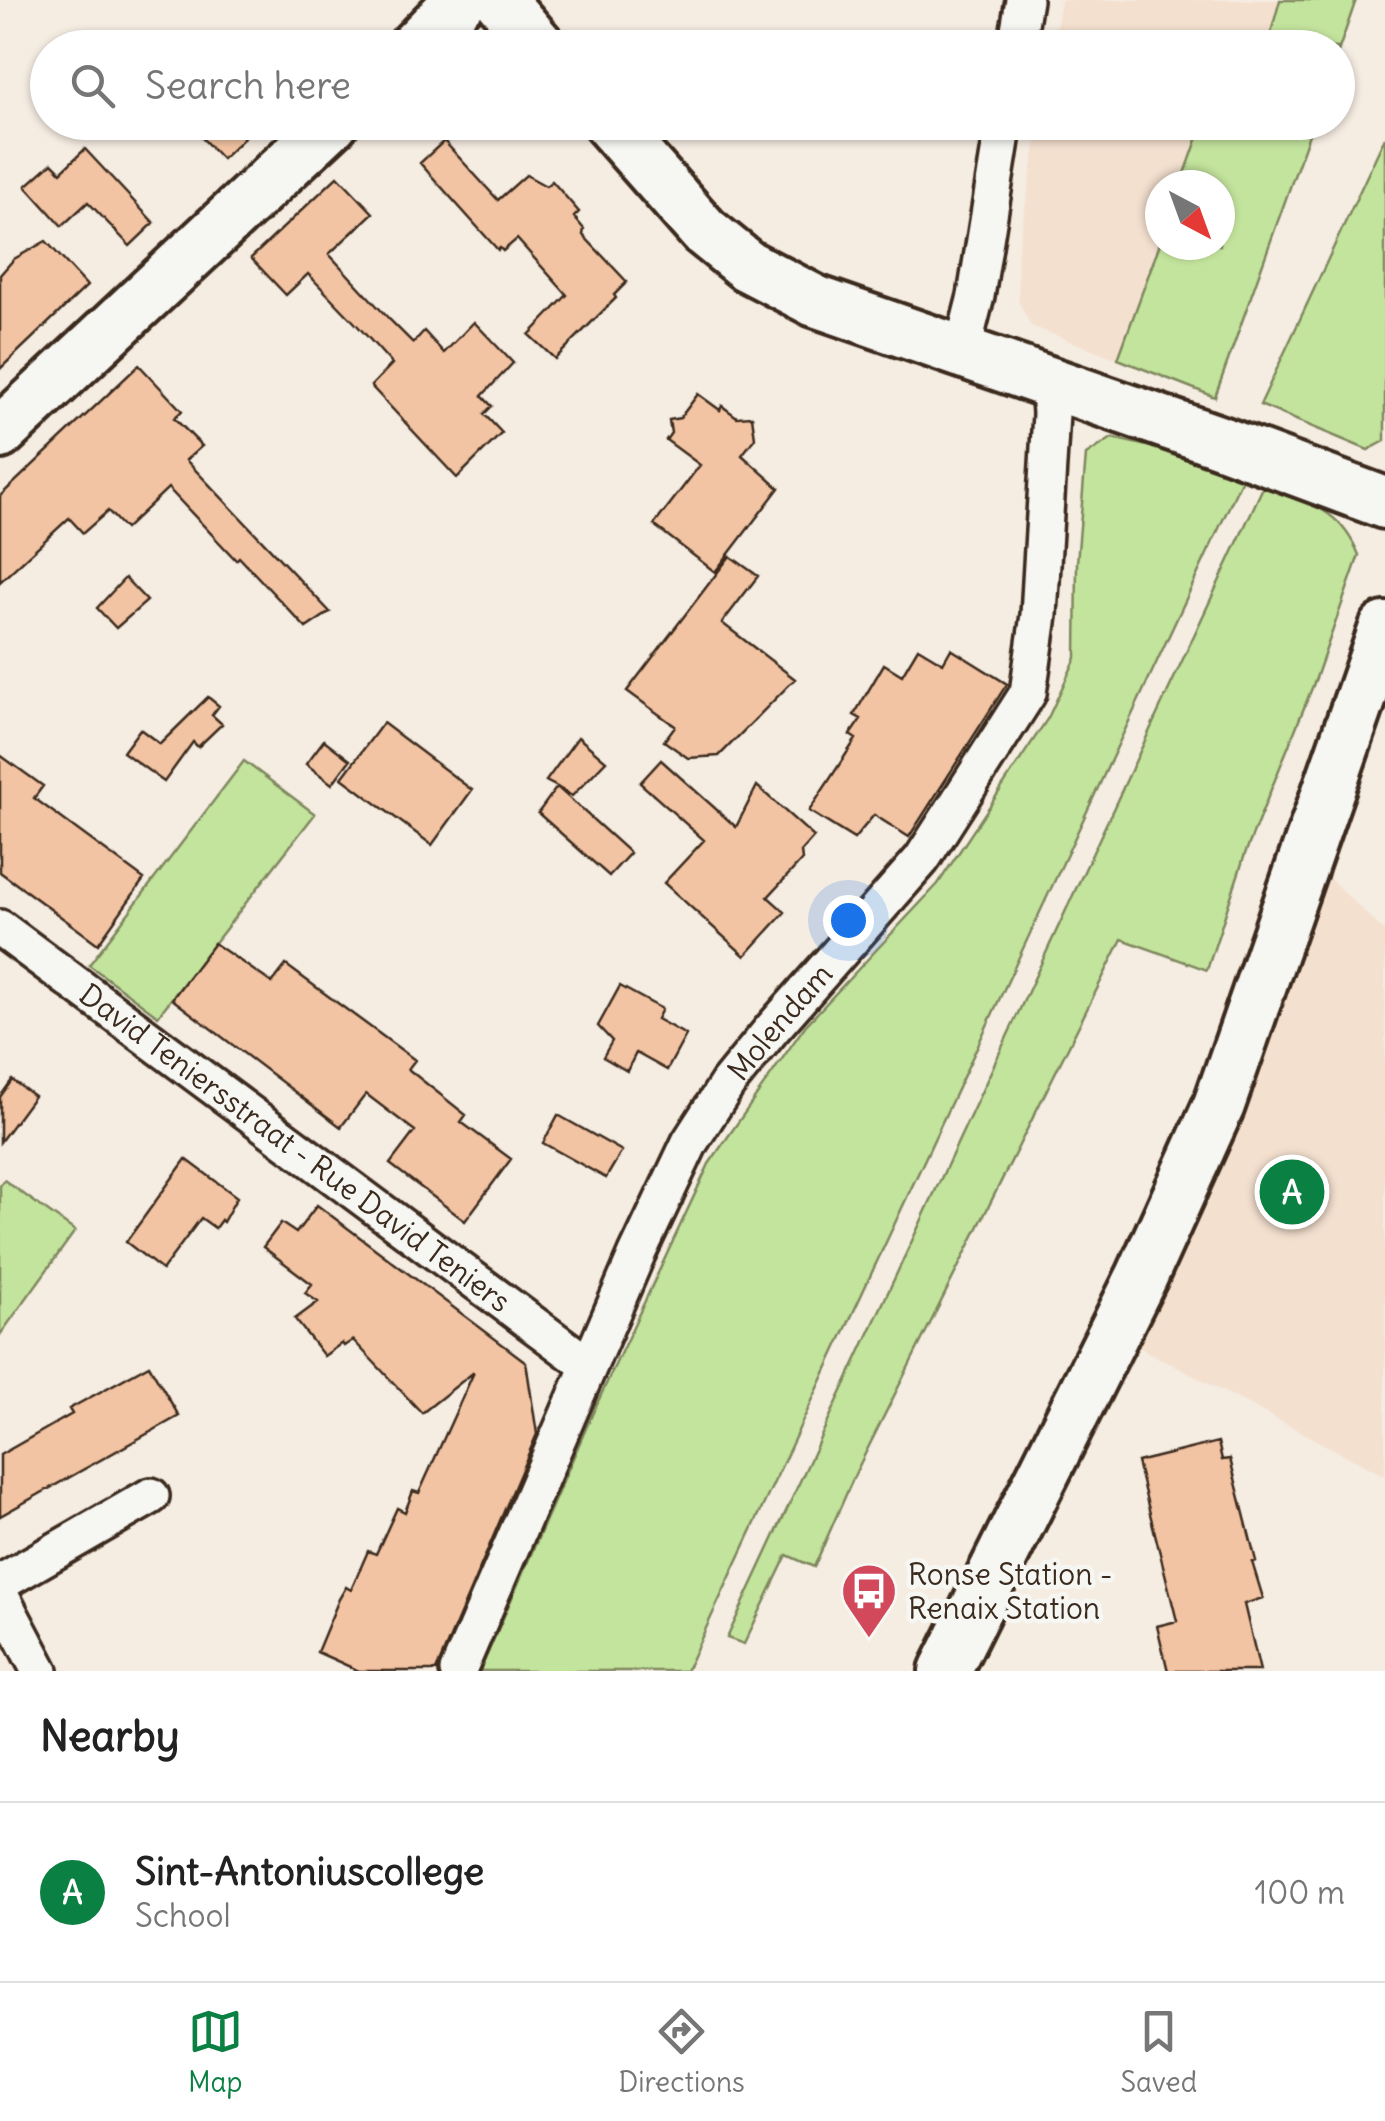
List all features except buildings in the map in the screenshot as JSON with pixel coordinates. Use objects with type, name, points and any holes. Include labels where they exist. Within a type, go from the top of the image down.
[{"type":"street","points":[[430,30],[460,0]]},
{"type":"street","points":[[500,0],[526,30]]},
{"type":"street","points":[[1019,30],[1024,0]]},
{"type":"street","points":[[0,432],[315,140]]},
{"type":"street","points":[[624,140],[704,231],[746,265],[816,300],[1368,496]]},
{"type":"street","points":[[962,352],[976,296],[1001,140]]},
{"type":"street","name":"Molendam","points":[[458,1671],[588,1365],[690,1142],[728,1083],[922,858],[1028,693],[1041,596],[1050,414],[1070,390]]},
{"type":"street","points":[[945,1671],[1142,1276],[1218,1106],[1385,628]]},
{"type":"street","name":"David Teniersstraat - Rue David Teniers","points":[[0,928],[588,1365]]},
{"type":"street","points":[[0,1583],[151,1496]]},
{"type":"street","points":[[0,1594],[40,1671]]},
{"type":"shaded area","points":[[1061,0],[1280,0],[1272,30],[1056,30]]},
{"type":"shaded area","points":[[1037,140],[1197,140],[1186,170],[1145,170],[1145,260],[1154,260],[1118,359],[1031,326],[1019,302],[1017,255]]},
{"type":"shaded area","points":[[1324,873],[1385,932],[1385,1476],[1131,1343]]},
{"type":"green space","points":[[1280,0],[1356,0],[1346,30],[1272,30]]},
{"type":"green space","points":[[1385,137],[1385,441],[1368,450],[1260,405]]},
{"type":"green space","points":[[1197,140],[1307,140],[1215,397],[1118,359],[1154,260],[1235,260],[1235,170],[1186,170]]},
{"type":"green space","points":[[1112,438],[1156,448],[1242,479],[686,1671],[480,1671],[594,1410],[709,1164],[805,1026],[938,884],[1048,718],[1076,658],[1077,563],[1086,455]]},
{"type":"green space","points":[[1264,485],[1332,517],[1359,555],[1316,678],[1245,854],[1207,970],[1122,939],[856,1472],[814,1567],[787,1555],[744,1644],[727,1638]]},
{"type":"green space","points":[[244,761],[315,814],[158,1016],[89,965]]},
{"type":"green space","points":[[4,1180],[75,1231],[0,1335],[0,1186]]},
{"type":"place","name":"Sint-Antoniuscollege","points":[[1292,1192]]},
{"type":"place","name":"Ronse Station - Renaix Station","points":[[869,1640]]}]
